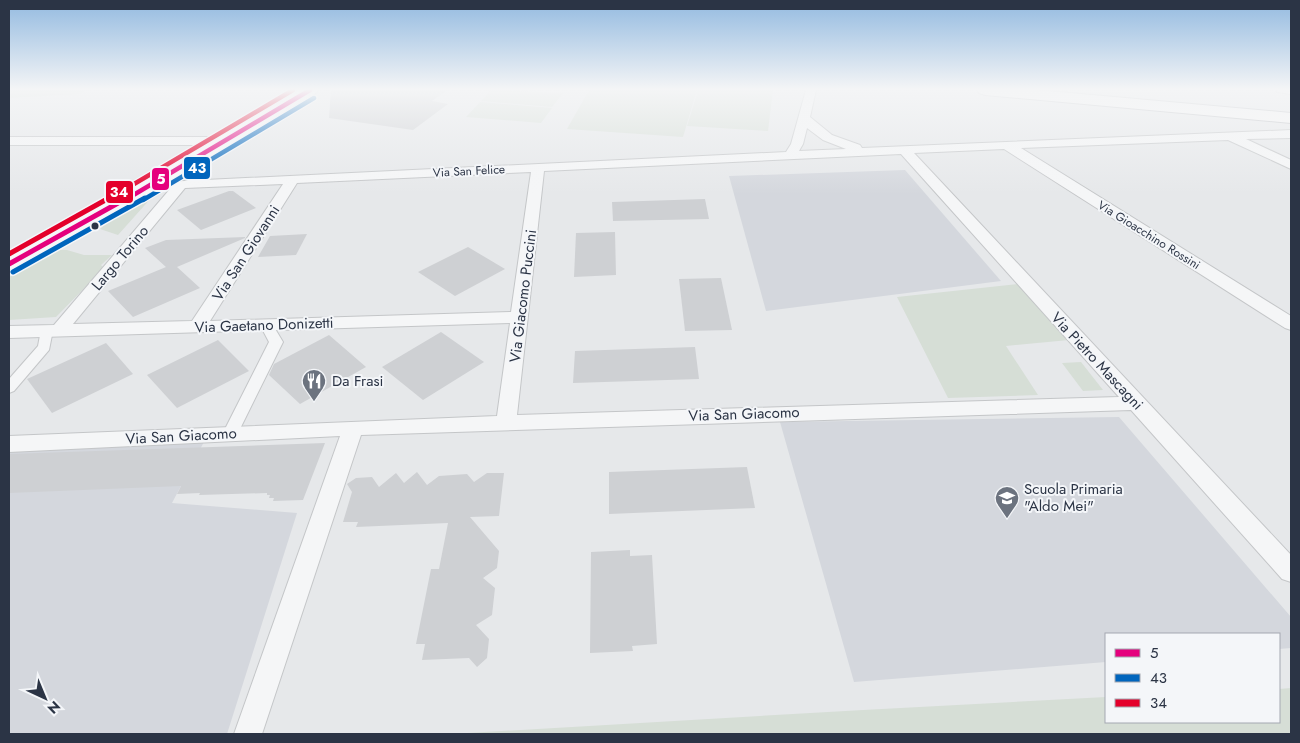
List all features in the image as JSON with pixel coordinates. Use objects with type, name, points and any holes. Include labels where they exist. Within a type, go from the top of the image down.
[{"type":"main road","points":[[9,250],[130,186],[237,125]]},
{"type":"main road","points":[[9,264],[149,186],[252,125]]},
{"type":"street","points":[[790,156],[797,144],[802,125]]},
{"type":"street","points":[[807,125],[814,155]]},
{"type":"street","name":"Via San Felice","points":[[811,125],[820,133],[835,142],[875,152]]},
{"type":"street","name":"Via San Felice","points":[[149,186],[1007,145],[1291,134]]},
{"type":"street","name":"Via San Felice","points":[[1230,137],[1291,165]]},
{"type":"street","points":[[9,141],[209,141]]},
{"type":"street","name":"Via Gioacchino Rossini","points":[[1007,145],[1291,324]]},
{"type":"street","name":"Via Pietro Mascagni","points":[[904,150],[1291,571]]},
{"type":"street","name":"Via Giacomo Puccini","points":[[506,423],[538,168]]},
{"type":"street","name":"Via San Giovanni","points":[[198,326],[292,180]]},
{"type":"street","name":"Largo Torino","points":[[53,330],[181,185]]},
{"type":"street","name":"Via Gaetano Donizetti","points":[[9,332],[520,317]]},
{"type":"street","points":[[231,433],[276,342],[266,325]]},
{"type":"street","points":[[9,388],[44,347],[53,330]]},
{"type":"street","name":"Via San Giacomo","points":[[9,444],[353,428],[1135,403]]},
{"type":"street","points":[[248,734],[353,428]]},
{"type":"shaded area","points":[[569,125],[687,125],[683,137],[567,129]]},
{"type":"shaded area","points":[[687,125],[769,125],[768,131]]},
{"type":"shaded area","points":[[905,170],[1001,281],[766,311],[729,176]]},
{"type":"shaded area","points":[[152,197],[118,235],[100,229],[137,201]]},
{"type":"shaded area","points":[[59,250],[67,250],[84,255],[112,255],[101,265],[104,268],[56,317],[9,320],[9,277]]},
{"type":"shaded area","points":[[1019,284],[1069,340],[1006,346],[1038,395],[948,398],[897,297]]},
{"type":"shaded area","points":[[1081,362],[1103,390],[1083,391],[1062,363]]},
{"type":"shaded area","name":"Scuola Primaria \"Aldo Mei\"","points":[[1119,417],[1291,617],[1291,648],[1280,649],[1280,633],[1105,633],[1105,662],[854,682],[780,422]]},
{"type":"shaded area","points":[[207,436],[172,503],[297,513],[227,734],[9,734],[9,441]]},
{"type":"shaded area","points":[[1291,688],[1291,734],[450,734],[1105,697],[1105,723],[1280,723],[1280,689]]},
{"type":"building","points":[[376,125],[420,125],[413,130]]},
{"type":"building","points":[[233,191],[256,208],[201,230],[177,210]]},
{"type":"building","points":[[705,199],[709,219],[613,221],[612,202]]},
{"type":"building","points":[[615,232],[616,275],[574,277],[576,233]]},
{"type":"building","points":[[307,234],[296,255],[258,257],[270,236]]},
{"type":"building","points":[[245,237],[177,267],[200,288],[133,317],[108,291],[166,267],[145,248],[166,240]]},
{"type":"building","points":[[468,247],[505,269],[455,296],[418,272]]},
{"type":"building","points":[[721,278],[732,330],[685,331],[679,279]]},
{"type":"building","points":[[441,332],[484,362],[423,400],[382,367]]},
{"type":"building","points":[[329,335],[366,367],[300,404],[269,375],[274,364]]},
{"type":"building","points":[[218,340],[249,371],[177,408],[147,375]]},
{"type":"building","points":[[106,343],[133,374],[52,413],[27,379]]},
{"type":"building","points":[[695,347],[699,379],[573,383],[575,351]]},
{"type":"building","points":[[325,443],[303,500],[273,501],[274,498],[269,498],[270,495],[267,495],[267,493],[177,494],[181,486],[9,493],[9,454]]},
{"type":"building","points":[[747,467],[755,508],[609,514],[609,472]]},
{"type":"building","points":[[417,472],[427,485],[439,476],[467,474],[474,482],[487,473],[504,473],[499,516],[470,517],[499,551],[497,568],[483,578],[495,588],[492,615],[476,625],[489,639],[487,658],[477,667],[469,658],[422,660],[425,644],[416,644],[431,569],[439,569],[448,523],[356,527],[358,522],[343,522],[352,492],[347,484],[356,478],[372,477],[379,487],[396,473],[404,483]]},
{"type":"building","points":[[630,550],[630,556],[652,555],[657,644],[632,646],[633,651],[590,653],[591,552]]},
{"type":"transit line","name":"34","points":[[9,254],[145,178],[235,125]]},
{"type":"transit line","name":"5","points":[[9,264],[149,186],[252,125]]},
{"type":"transit line","name":"43","points":[[13,272],[153,194],[269,125]]},
{"type":"place","name":"Da Frasi","points":[[314,402]]},
{"type":"place","name":"Scuola Primaria \"Aldo Mei\"","points":[[1007,519]]}]
